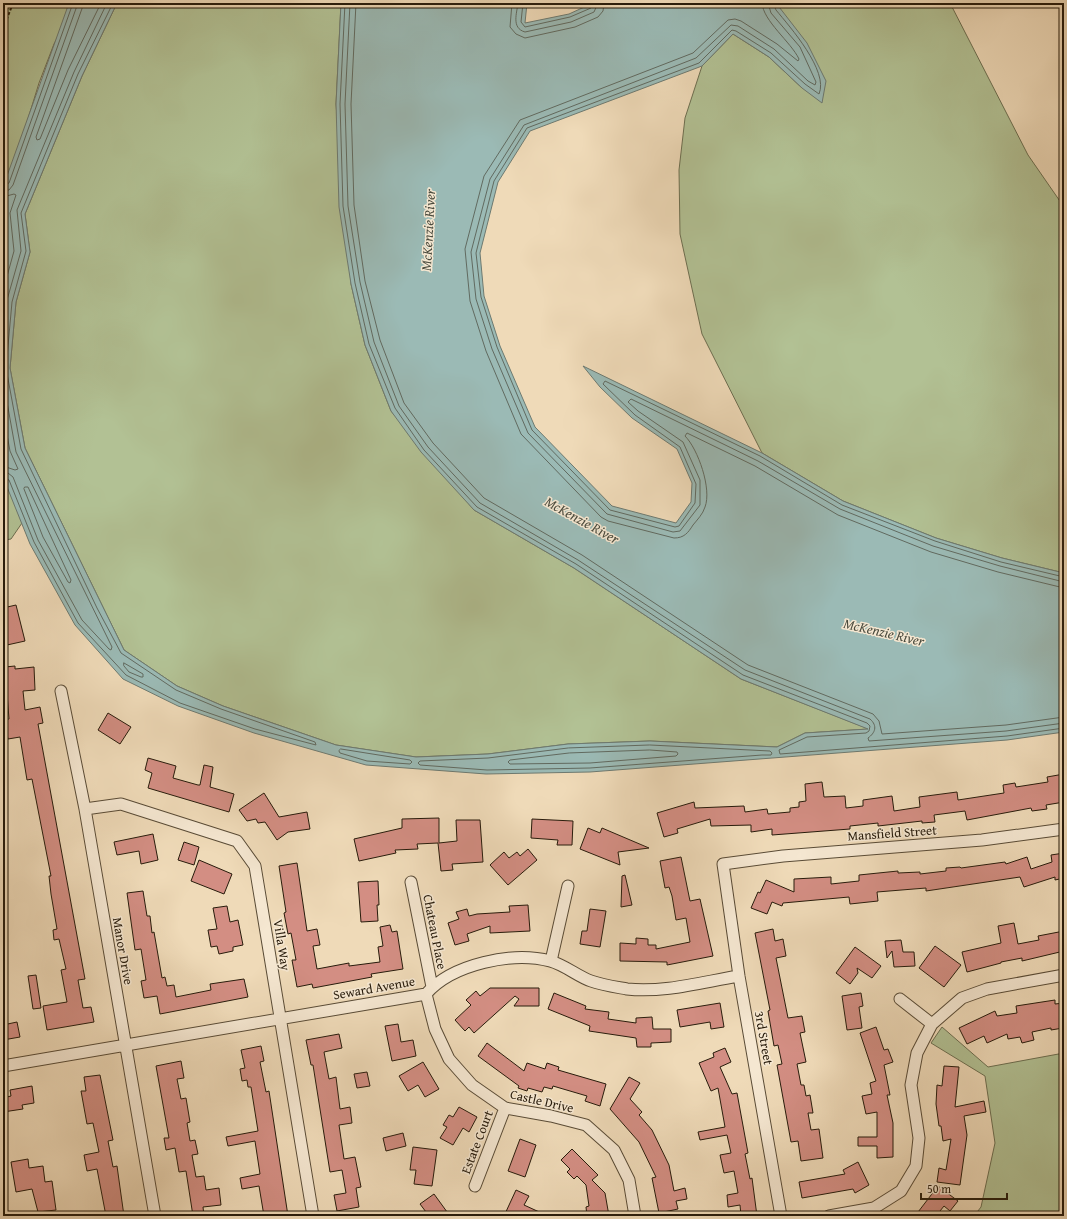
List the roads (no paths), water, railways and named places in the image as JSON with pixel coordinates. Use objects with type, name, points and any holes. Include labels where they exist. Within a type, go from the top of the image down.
[{"type":"street","name":"Manor Drive","points":[[61,691],[84,809],[155,1216]]},
{"type":"street","name":"Villa Way","points":[[84,809],[121,804],[237,841],[255,866],[313,1216]]},
{"type":"street","name":"Mansfield Street","points":[[723,864],[783,856],[982,840],[1064,829]]},
{"type":"street","name":"3rd Street","points":[[723,864],[738,976],[781,1216]]},
{"type":"street","name":"Chateau Place","points":[[411,882],[429,990]]},
{"type":"street","points":[[551,961],[568,886]]},
{"type":"street","name":"Seward Avenue","points":[[3,1066],[280,1019],[429,990],[456,973],[482,963],[516,956],[551,961],[592,981],[627,989],[663,989],[738,976]]},
{"type":"street","points":[[829,1216],[875,1212],[901,1191],[916,1166],[918,1138],[911,1085],[917,1053],[932,1024],[962,998],[987,989],[1064,975]]},
{"type":"street","name":"Castle Drive","points":[[429,990],[435,1028],[449,1059],[472,1085],[505,1108],[551,1116],[586,1125],[614,1150],[629,1180],[635,1216]]},
{"type":"street","points":[[900,999],[932,1024]]},
{"type":"street","name":"Estate Court","points":[[476,1186],[505,1108]]},
{"type":"water","name":"McKenzie River","points":[[69,3],[117,3],[82,76],[25,214],[30,252],[16,302],[10,368],[25,448],[124,650],[177,686],[223,706],[336,745],[416,757],[488,754],[568,744],[650,741],[777,747],[805,733],[868,729],[741,679],[574,568],[474,510],[421,452],[391,411],[365,345],[351,284],[339,207],[336,104],[341,3],[527,3],[525,23],[569,14],[593,3],[776,3],[807,43],[826,81],[822,103],[802,88],[769,57],[733,34],[702,66],[530,131],[498,182],[480,253],[484,296],[500,346],[535,427],[612,506],[676,523],[691,502],[692,483],[677,449],[632,418],[600,387],[583,366],[762,453],[843,501],[936,538],[1002,558],[1064,573],[1064,732],[1007,740],[590,772],[486,774],[366,765],[254,733],[178,706],[123,679],[75,625],[30,544],[3,477],[3,187]]}]
